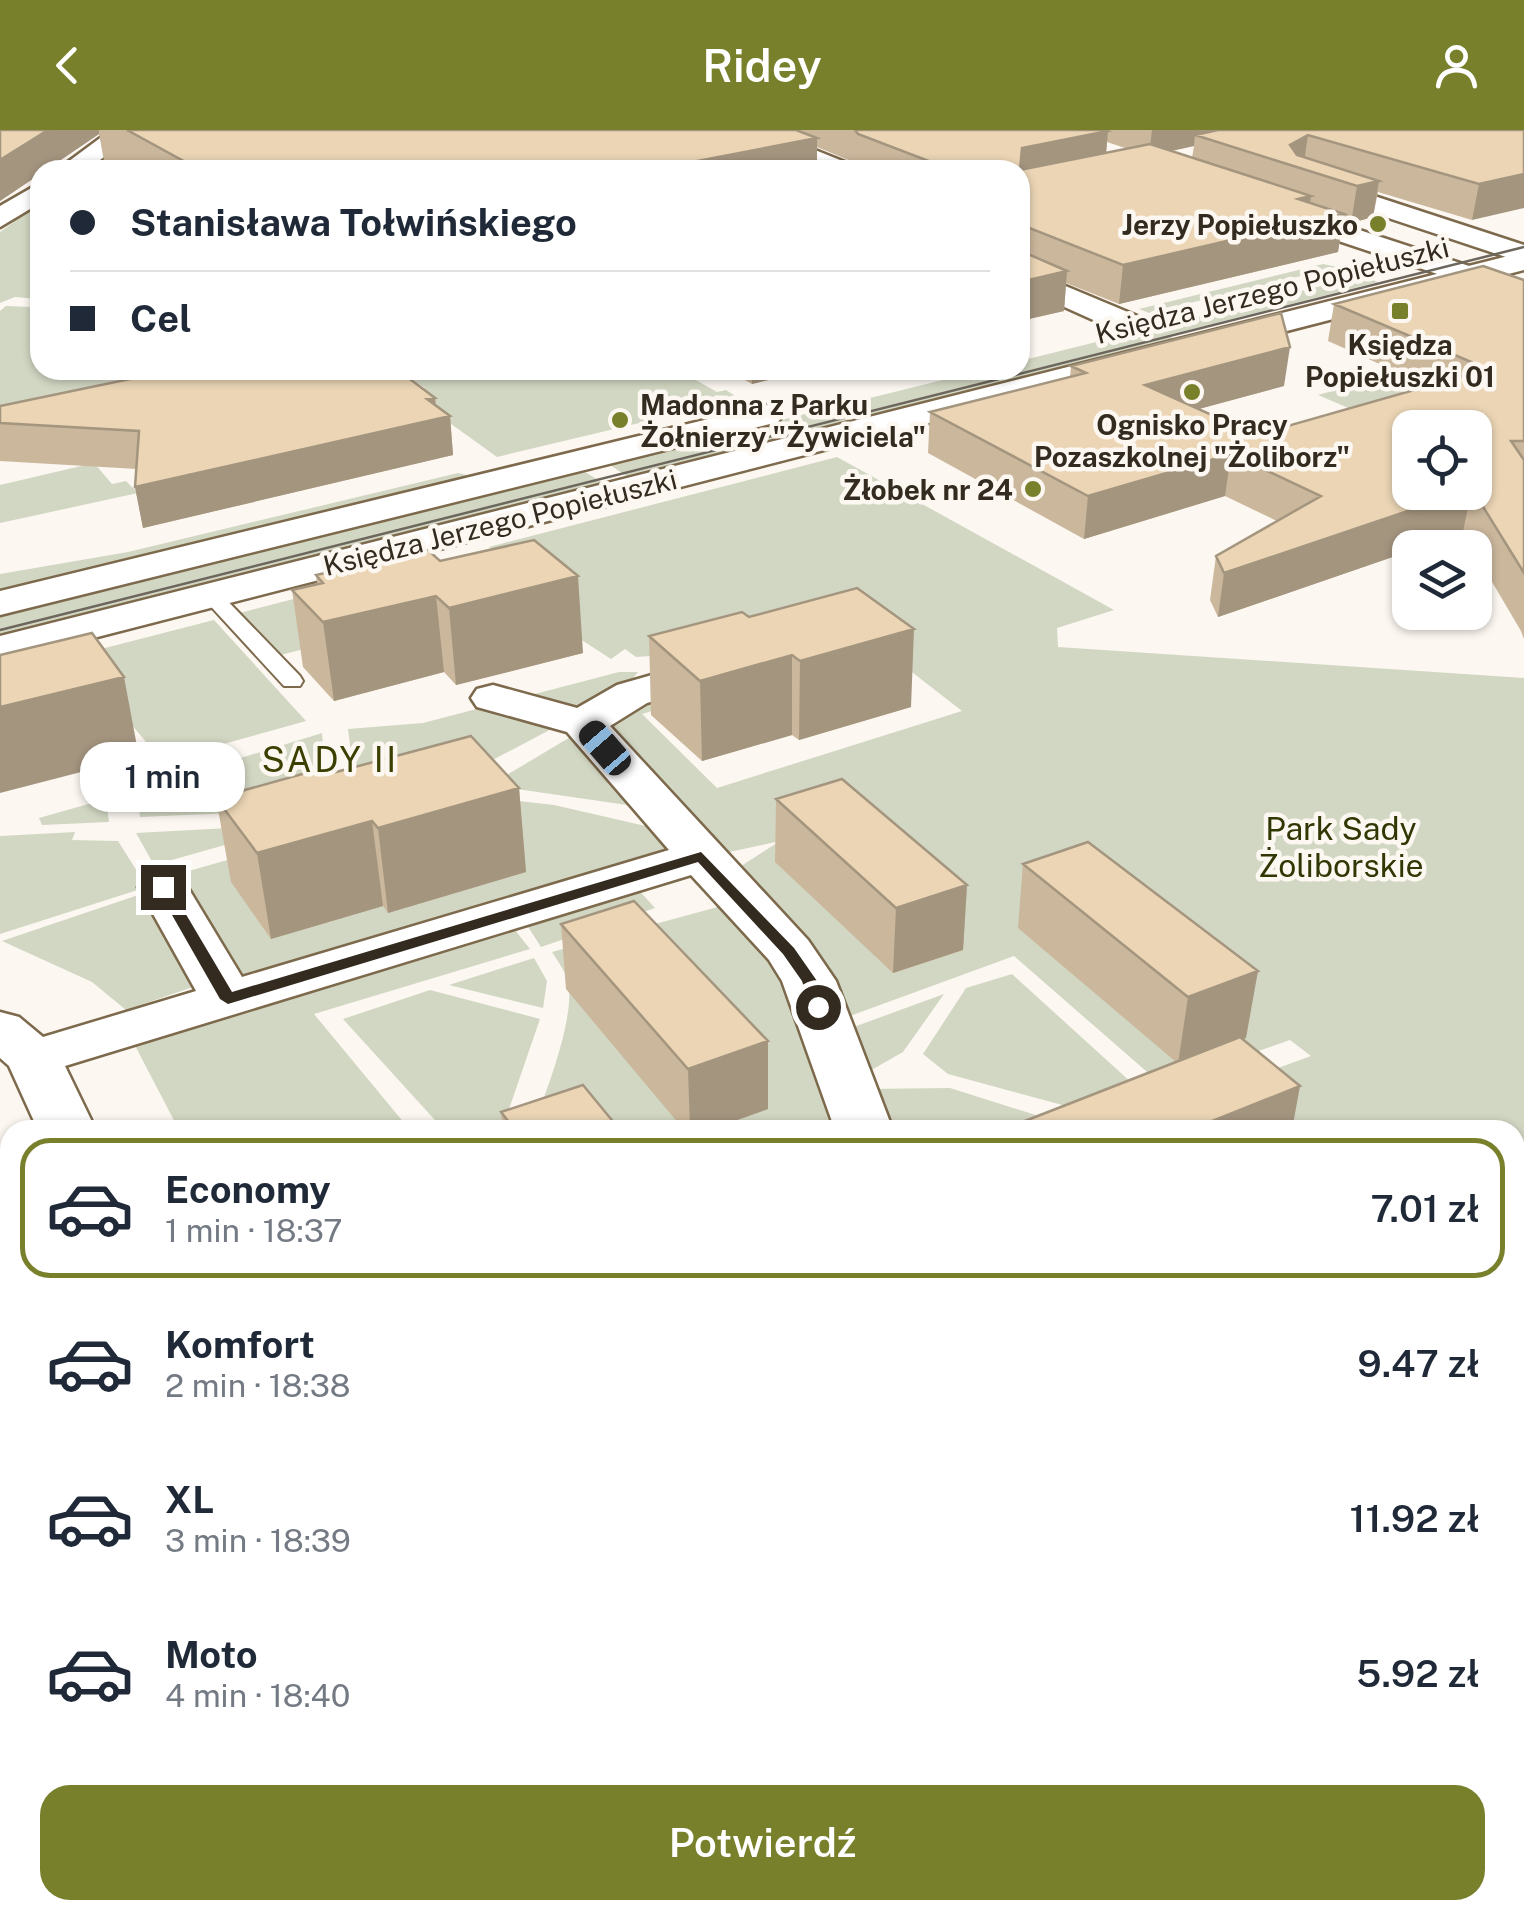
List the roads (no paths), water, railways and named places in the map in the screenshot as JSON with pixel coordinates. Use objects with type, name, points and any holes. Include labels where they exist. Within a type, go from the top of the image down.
[{"type":"street","points":[[84,160],[127,130]]},
{"type":"street","points":[[744,130],[817,160]]},
{"type":"street","points":[[1275,172],[1524,257]]},
{"type":"street","points":[[0,219],[30,185]]},
{"type":"street","points":[[1317,186],[1259,188],[1248,202],[1524,294]]},
{"type":"street","name":"Księdza Jerzego Popiełuszki","points":[[1361,269],[1524,227]]},
{"type":"street","name":"Księdza Jerzego Popiełuszki","points":[[0,649],[1466,276],[1524,257]]},
{"type":"street","points":[[1030,280],[1130,325]]},
{"type":"street","name":"Księdza Jerzego Popiełuszki","points":[[1075,339],[1169,316]]},
{"type":"street","name":"Księdza Jerzego Popiełuszki","points":[[0,603],[797,407]]},
{"type":"street","points":[[0,594],[88,581]]},
{"type":"street","points":[[583,723],[632,694],[724,668]]},
{"type":"street","points":[[493,698],[583,723],[789,951],[810,981],[860,1120]]},
{"type":"street","points":[[61,1120],[17,1044],[228,999],[716,872]]},
{"type":"street","points":[[163,887],[228,999]]},
{"type":"lane","points":[[211,596],[292,682]]},
{"type":"tram line","points":[[1030,371],[1524,247]]},
{"type":"tram line","points":[[0,630],[995,380]]},
{"type":"place","name":"Jerzy Popiełuszko","points":[[1378,224]]},
{"type":"place","name":"Księdza Popiełuszki 01","points":[[1400,311]]},
{"type":"place","name":"Ognisko Pracy Pozaszkolnej \"Żoliborz\"","points":[[1192,392]]},
{"type":"place","name":"Madonna z Parku Żołnierzy \"Żywiciela\"","points":[[620,420]]},
{"type":"place","name":"Żłobek nr 24","points":[[1033,489]]},
{"type":"district","name":"SADY II","points":[[330,759]]},
{"type":"park label","name":"Park Sady Żoliborskie","points":[[1341,846]]}]
